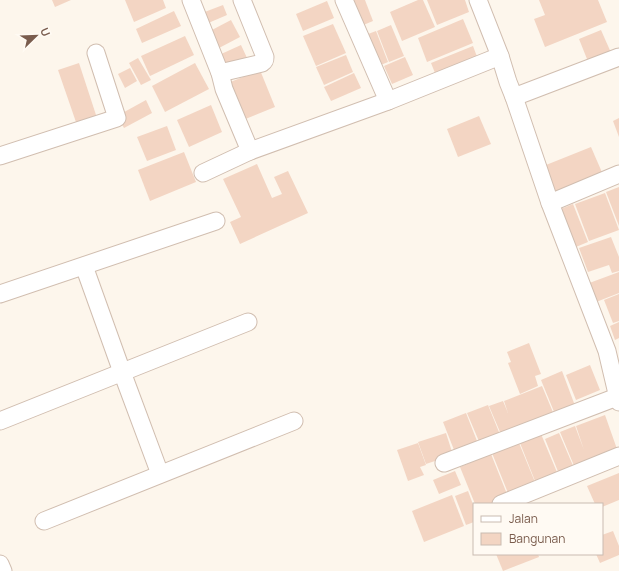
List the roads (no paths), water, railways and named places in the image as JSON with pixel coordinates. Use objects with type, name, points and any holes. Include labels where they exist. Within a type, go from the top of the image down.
[{"type":"street","points":[[192,0],[220,73],[224,89],[250,151]]},
{"type":"street","points":[[220,73],[262,63],[266,59],[242,0]]},
{"type":"street","points":[[344,0],[388,101]]},
{"type":"street","points":[[444,463],[618,399],[613,348],[550,203],[500,56],[478,0]]},
{"type":"street","points":[[0,156],[117,118],[96,54]]},
{"type":"street","points":[[203,173],[250,151],[388,101],[500,56]]},
{"type":"street","points":[[514,97],[619,57]]},
{"type":"street","points":[[550,203],[619,174]]},
{"type":"street","points":[[0,294],[216,221]]},
{"type":"street","points":[[84,266],[160,474]]},
{"type":"street","points":[[0,421],[248,322]]},
{"type":"street","points":[[44,521],[294,421]]},
{"type":"street","points":[[503,503],[619,456]]},
{"type":"street","points":[[0,564],[3,571]]}]
